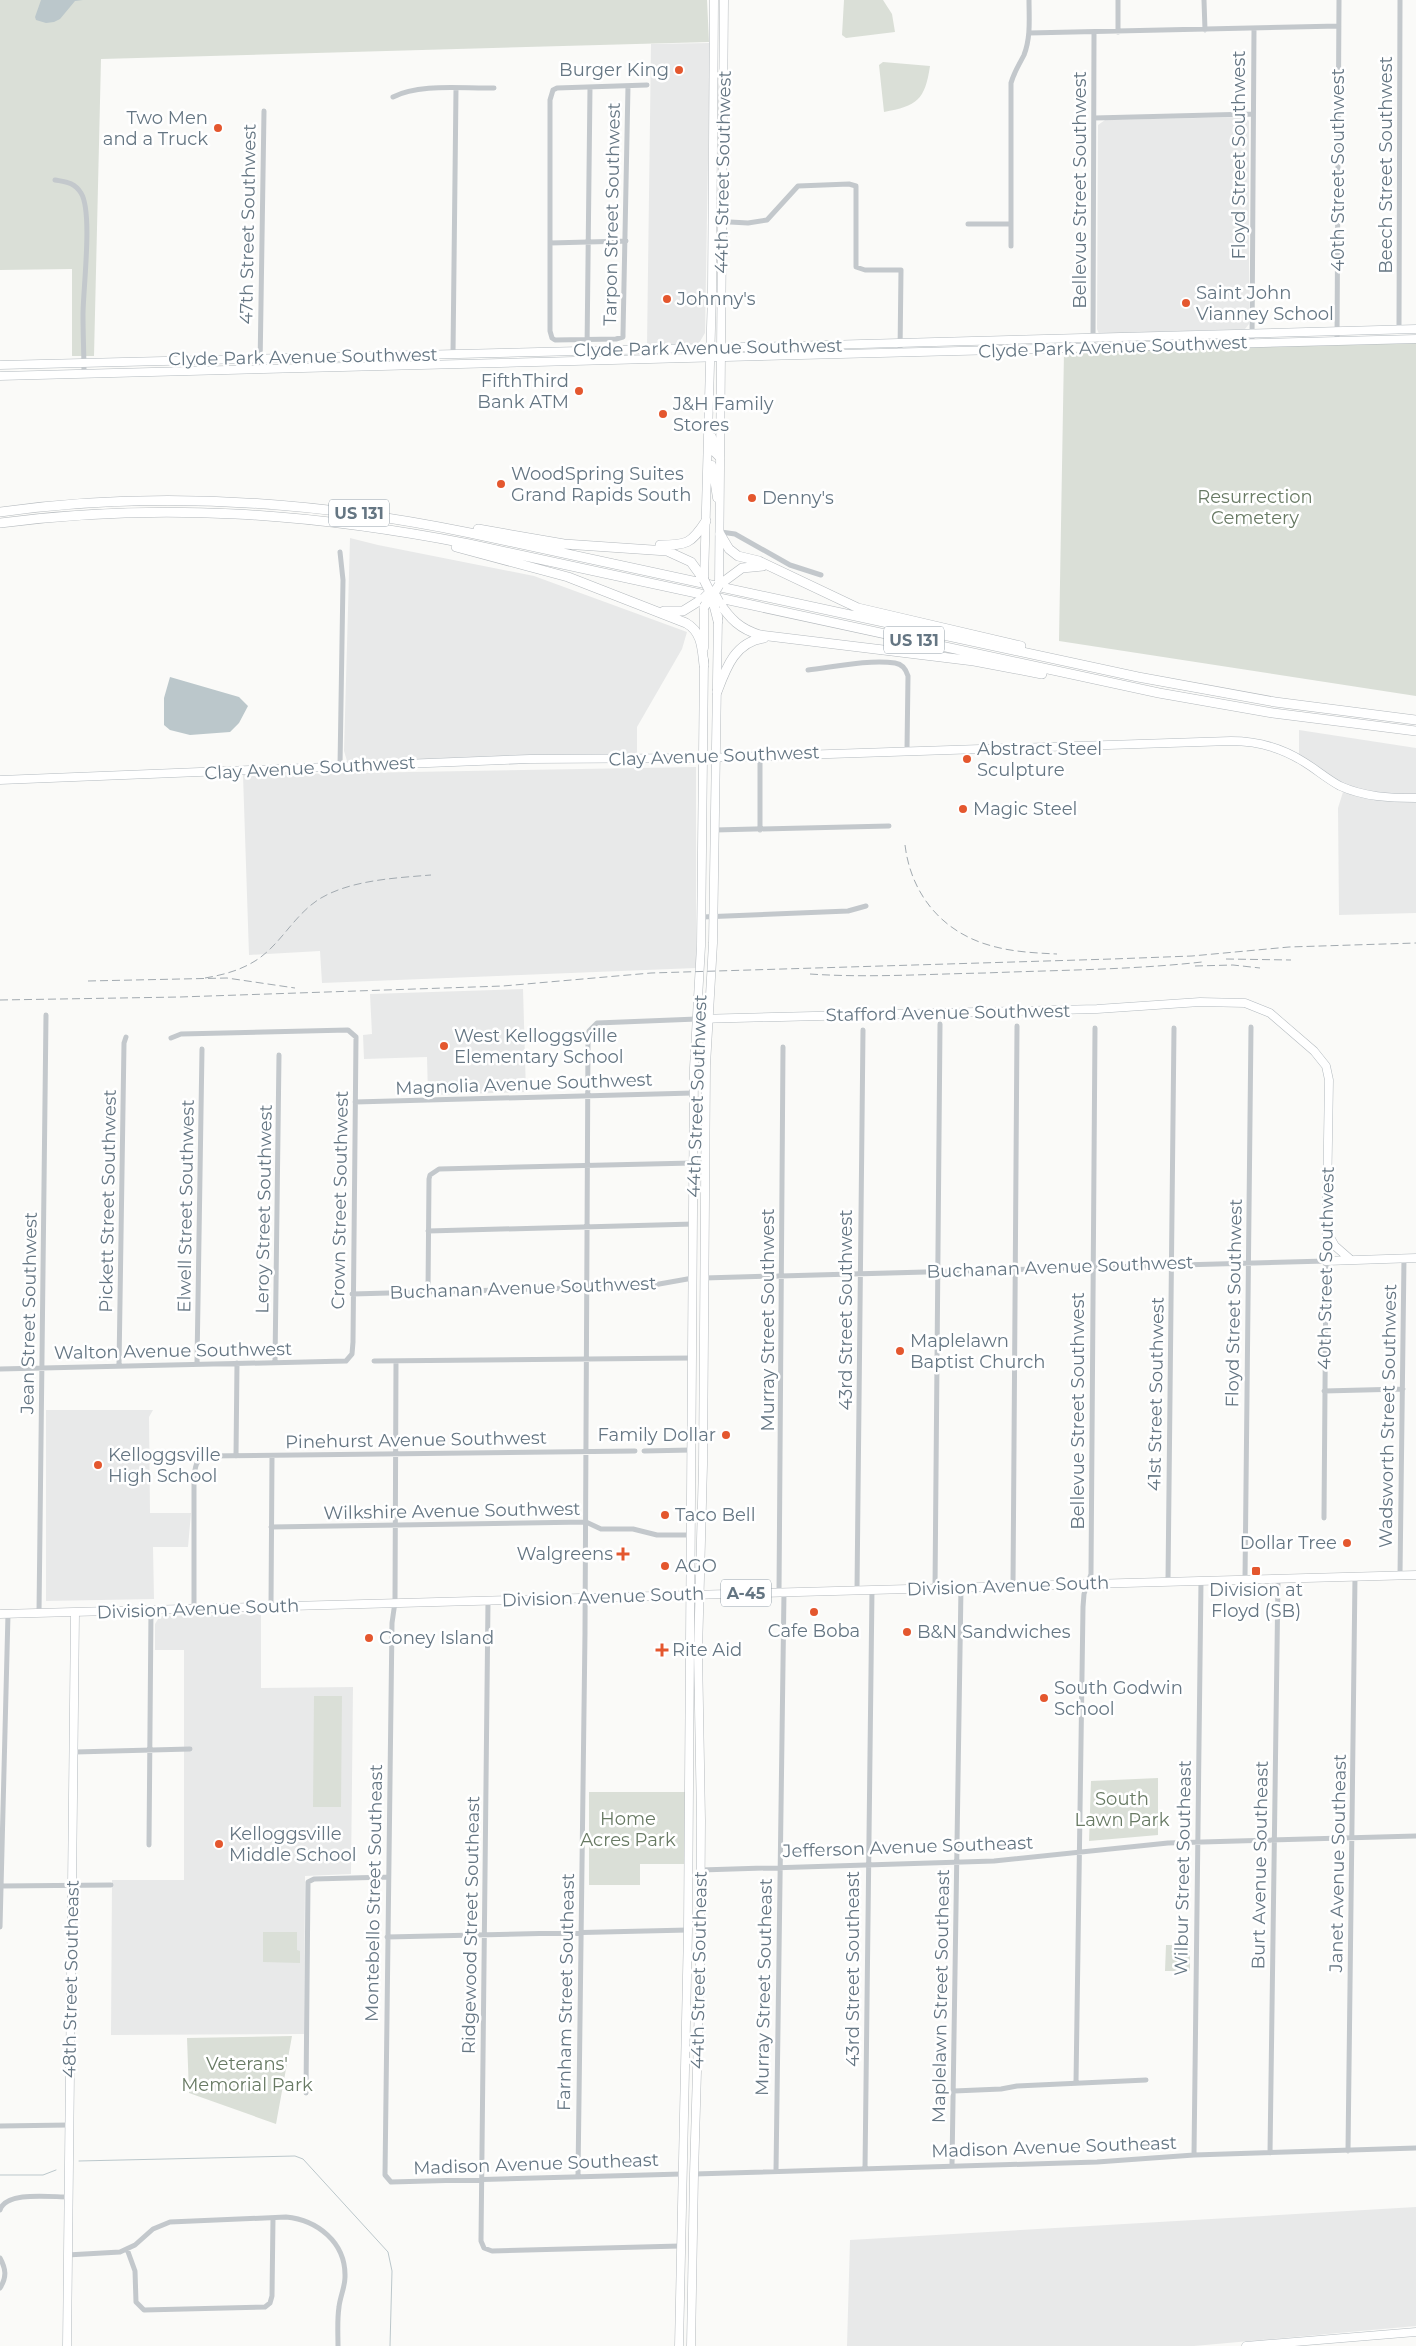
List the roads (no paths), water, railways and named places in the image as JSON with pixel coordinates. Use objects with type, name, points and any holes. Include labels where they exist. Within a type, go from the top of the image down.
[{"type":"highway","name":"US 131","points":[[0,512],[96,502],[198,500],[297,506],[372,515],[470,533],[1076,664],[1240,697],[1416,720]]},
{"type":"highway","name":"US 131","points":[[0,523],[91,514],[216,512],[320,519],[406,531],[1114,684],[1273,713],[1416,731]]},
{"type":"highway","points":[[372,515],[564,544],[630,547],[675,553],[691,562],[702,575],[719,608],[745,630],[780,638],[974,662],[1114,684]]},
{"type":"highway","points":[[630,547],[685,544],[694,538],[706,521]]},
{"type":"highway","points":[[406,531],[554,573],[642,605],[694,628],[701,642],[704,665]]},
{"type":"highway","points":[[720,533],[732,552],[858,608],[1008,643],[1076,664]]},
{"type":"highway","points":[[642,605],[673,612],[683,611],[742,568],[766,566]]},
{"type":"highway","points":[[718,622],[719,608]]},
{"type":"highway","points":[[717,692],[729,663],[741,648],[762,638],[780,638]]},
{"type":"main road","name":"44th Street Southwest","points":[[702,575],[708,458],[714,0]]},
{"type":"main road","name":"44th Street Southwest","points":[[690,1594],[694,1224],[693,1093],[702,917],[704,665],[711,592],[720,533],[721,504],[721,222],[724,0]]},
{"type":"main road","name":"Clyde Park Avenue Southwest","points":[[0,365],[1416,329]]},
{"type":"main road","name":"Clyde Park Avenue Southwest","points":[[0,376],[1416,339]]},
{"type":"main road","points":[[360,366],[381,362],[384,358],[383,355]]},
{"type":"main road","points":[[32,364],[32,375]]},
{"type":"main road","points":[[708,428],[715,453],[720,458]]},
{"type":"main road","points":[[708,458],[718,502],[721,504]]},
{"type":"main road","name":"44th Street Southwest","points":[[700,1594],[704,1427],[706,1065],[714,916],[718,622]]},
{"type":"main road","name":"Clay Avenue Southwest","points":[[0,780],[530,759],[704,758],[906,749],[1241,741],[1266,745],[1289,754],[1331,781],[1358,792],[1383,798],[1416,798]]},
{"type":"main road","name":"Stafford Avenue Southwest","points":[[697,1019],[1097,1009],[1234,1002],[1263,1008],[1293,1033]]},
{"type":"main road","name":"40th Street Southwest","points":[[1293,1033],[1319,1055],[1328,1073],[1326,1261]]},
{"type":"main road","points":[[693,1188],[700,1191],[705,1215]]},
{"type":"main road","points":[[1326,1230],[1335,1246],[1351,1260]]},
{"type":"main road","name":"Buchanan Avenue Southwest","points":[[1326,1261],[1416,1258]]},
{"type":"main road","points":[[692,1389],[696,1398],[704,1403]]},
{"type":"main road","points":[[691,1419],[704,1427]]},
{"type":"main road","points":[[691,1450],[696,1460],[703,1464]]},
{"type":"main road","name":"Division Avenue South","points":[[4,1614],[1416,1574]]},
{"type":"main road","name":"44th Street Southeast","points":[[679,2346],[688,1930],[690,1594]]},
{"type":"main road","name":"44th Street Southeast","points":[[691,2346],[701,1942],[698,1662],[700,1594]]},
{"type":"main road","name":"48th Street Southeast","points":[[66,2346],[75,1752],[75,1613]]},
{"type":"main road","points":[[688,1906],[694,1915],[701,1918]]},
{"type":"main road","points":[[688,1930],[697,1936],[701,1942]]},
{"type":"main road","points":[[682,2159],[685,2168],[694,2174]]},
{"type":"main road","points":[[680,2246],[688,2250],[692,2260]]},
{"type":"main road","points":[[680,2294],[688,2298],[692,2307]]},
{"type":"main road","points":[[1246,2346],[1416,2332]]},
{"type":"main road","points":[[1308,2346],[1322,2340]]},
{"type":"street","points":[[1011,246],[1011,83],[1014,71],[1023,56],[1029,33],[1029,0]]},
{"type":"street","points":[[1118,0],[1118,32]]},
{"type":"street","points":[[1204,0],[1204,30]]},
{"type":"street","name":"40th Street Southwest","points":[[1337,341],[1339,0]]},
{"type":"street","name":"Beech Street Southwest","points":[[1398,329],[1400,0]]},
{"type":"street","points":[[1029,33],[1339,26]]},
{"type":"street","name":"Floyd Street Southwest","points":[[1252,342],[1254,28]]},
{"type":"street","name":"Bellevue Street Southwest","points":[[1093,347],[1094,33]]},
{"type":"street","points":[[587,340],[555,340],[550,334],[550,100],[553,90],[557,88],[646,85]]},
{"type":"street","name":"Tarpon Street Southwest","points":[[587,340],[623,337],[628,86]]},
{"type":"street","points":[[584,361],[587,350],[590,87]]},
{"type":"street","points":[[393,97],[412,90],[494,88]]},
{"type":"street","points":[[453,354],[456,89]]},
{"type":"street","name":"47th Street Southwest","points":[[260,368],[264,111]]},
{"type":"street","points":[[1094,118],[1252,114]]},
{"type":"street","points":[[55,180],[70,182],[81,192],[84,200],[86,220],[84,373]]},
{"type":"street","points":[[712,221],[748,223],[767,220],[798,186],[849,184],[856,186],[856,267],[865,270],[901,270],[900,353]]},
{"type":"street","points":[[968,224],[1011,224]]},
{"type":"street","points":[[550,243],[626,241]]},
{"type":"street","points":[[720,533],[735,534],[790,566],[821,575]]},
{"type":"street","points":[[340,552],[343,580],[340,766]]},
{"type":"street","points":[[808,670],[853,664],[896,663],[906,669],[908,676],[906,749]]},
{"type":"street","points":[[760,755],[760,830]]},
{"type":"street","points":[[715,830],[888,826]]},
{"type":"street","points":[[702,917],[848,911],[866,906]]},
{"type":"street","name":"Jean Street Southwest","points":[[39,1613],[46,1015]]},
{"type":"street","name":"Stafford Avenue Southwest","points":[[593,1026],[597,1023],[697,1019]]},
{"type":"street","points":[[935,1588],[940,1024]]},
{"type":"street","name":"Farnham Street Southeast","points":[[578,2176],[586,1522],[588,1041],[589,1031],[593,1026]]},
{"type":"street","points":[[1013,1586],[1017,1026]]},
{"type":"street","name":"Floyd Street Southwest","points":[[1245,1579],[1252,1027]]},
{"type":"street","name":"Bellevue Street Southwest","points":[[1076,2083],[1084,1606],[1087,1584],[1091,1574],[1095,1028]]},
{"type":"street","name":"41st Street Southwest","points":[[1168,1582],[1174,1028]]},
{"type":"street","name":"Crown Street Southwest","points":[[171,1038],[181,1034],[348,1030],[356,1037],[352,1350],[350,1357],[346,1361]]},
{"type":"street","name":"43rd Street Southwest","points":[[857,1590],[863,1030]]},
{"type":"street","name":"Pickett Street Southwest","points":[[119,1366],[123,1053],[126,1037]]},
{"type":"street","name":"Murray Street Southwest","points":[[782,1592],[783,1047]]},
{"type":"street","name":"Elwell Street Southwest","points":[[197,1363],[202,1049]]},
{"type":"street","name":"Leroy Street Southwest","points":[[275,1363],[279,1055]]},
{"type":"street","name":"Magnolia Avenue Southwest","points":[[355,1102],[693,1093]]},
{"type":"street","points":[[428,1292],[429,1178],[433,1172],[447,1169],[693,1163]]},
{"type":"street","points":[[428,1231],[694,1224]]},
{"type":"street","name":"Wadsworth Street Southwest","points":[[1400,1575],[1404,1258]]},
{"type":"street","name":"40th Street Southwest","points":[[1324,1518],[1326,1261]]},
{"type":"street","name":"Buchanan Avenue Southwest","points":[[704,1278],[938,1270],[1326,1261]]},
{"type":"street","name":"Buchanan Avenue Southwest","points":[[352,1294],[648,1286],[693,1278]]},
{"type":"street","points":[[374,1361],[692,1358]]},
{"type":"street","name":"Walton Avenue Southwest","points":[[0,1369],[346,1361]]},
{"type":"street","name":"Montebello Street Southeast","points":[[391,2182],[385,2175],[384,2169],[392,1623],[395,1602],[396,1361]]},
{"type":"street","points":[[236,1456],[237,1363]]},
{"type":"street","points":[[1324,1391],[1403,1389]]},
{"type":"street","points":[[644,1451],[691,1450]]},
{"type":"street","name":"Pinehurst Avenue Southwest","points":[[194,1609],[194,1479],[195,1467],[199,1459],[204,1456],[635,1451]]},
{"type":"street","points":[[271,1606],[272,1456]]},
{"type":"street","name":"Wilkshire Avenue Southwest","points":[[272,1527],[586,1522],[601,1529],[633,1529],[657,1534],[691,1535]]},
{"type":"street","name":"Janet Avenue Southeast","points":[[1348,2150],[1356,1576]]},
{"type":"street","name":"Burt Avenue Southeast","points":[[1270,2153],[1278,1579]]},
{"type":"street","name":"Wilbur Street Southeast","points":[[1194,2155],[1201,1581]]},
{"type":"street","name":"Maplelawn Street Southeast","points":[[952,2165],[961,1587]]},
{"type":"street","name":"43rd Street Southeast","points":[[865,2169],[867,1864],[872,1589]]},
{"type":"street","name":"Murray Street Southeast","points":[[776,2171],[782,1592]]},
{"type":"street","name":"Ridgewood Street Southeast","points":[[488,1601],[481,2241],[484,2248],[492,2251],[680,2246]]},
{"type":"street","points":[[149,1845],[152,1610]]},
{"type":"street","points":[[0,1927],[4,1614]]},
{"type":"street","points":[[75,1752],[190,1749]]},
{"type":"street","name":"Jefferson Avenue Southeast","points":[[701,1870],[994,1861],[1080,1851],[1197,1842],[1416,1836]]},
{"type":"street","points":[[306,2092],[308,1881],[314,1879],[388,1877]]},
{"type":"street","points":[[1,1886],[111,1885]]},
{"type":"street","points":[[387,1938],[688,1930]]},
{"type":"street","points":[[954,2091],[1146,2080]]},
{"type":"street","points":[[0,2126],[69,2125]]},
{"type":"street","name":"Madison Avenue Southeast","points":[[694,2174],[1096,2162],[1194,2155],[1416,2148]]},
{"type":"street","name":"Madison Avenue Southeast","points":[[391,2182],[682,2174]]},
{"type":"street","points":[[0,2210],[4,2202],[15,2197],[68,2197]]},
{"type":"street","points":[[67,2255],[109,2254],[127,2249],[153,2229],[170,2222],[273,2218],[303,2220],[324,2231],[336,2246],[344,2262],[345,2274],[339,2307],[338,2346]]},
{"type":"street","points":[[127,2249],[135,2271],[136,2302],[144,2310],[263,2307],[270,2303],[273,2292],[273,2218]]},
{"type":"street","points":[[0,2258],[5,2267],[5,2274],[0,2288]]},
{"type":"waterway","points":[[79,2161],[295,2156],[303,2159],[388,2252],[392,2271],[390,2346]]},
{"type":"waterway","points":[[0,2175],[43,2175],[56,2170]]},
{"type":"railway","points":[[905,845],[908,863],[922,896],[945,922],[974,940],[992,946],[1024,952],[1057,954]]},
{"type":"railway","points":[[205,978],[230,972],[255,961],[272,947],[303,912],[321,898],[333,892],[374,881],[431,875]]},
{"type":"railway","points":[[0,1000],[180,997],[503,986],[651,973],[1192,956],[1289,947],[1416,943]]},
{"type":"railway","points":[[1226,959],[1291,960]]},
{"type":"railway","points":[[810,974],[876,976],[985,973],[1121,968],[1202,962]]},
{"type":"railway","points":[[1195,966],[1233,965],[1260,968]]},
{"type":"railway","points":[[88,981],[227,978],[295,988]]},
{"type":"place","name":"Burger King","points":[[679,70]]},
{"type":"place","name":"Two Men and a Truck","points":[[218,128]]},
{"type":"place","name":"Johnny's","points":[[667,299]]},
{"type":"place","name":"Saint John Vianney School","points":[[1186,303]]},
{"type":"place","name":"FifthThird Bank ATM","points":[[579,391]]},
{"type":"place","name":"J&H Family Stores","points":[[663,414]]},
{"type":"place","name":"WoodSpring Suites Grand Rapids South","points":[[501,484]]},
{"type":"place","name":"Denny's","points":[[752,498]]},
{"type":"place","name":"Abstract Steel Sculpture","points":[[967,759]]},
{"type":"place","name":"Magic Steel","points":[[963,809]]},
{"type":"place","name":"West Kelloggsville Elementary School","points":[[444,1046]]},
{"type":"place","name":"Maplelawn Baptist Church","points":[[900,1351]]},
{"type":"place","name":"Family Dollar","points":[[726,1435]]},
{"type":"place","name":"Kelloggsville High School","points":[[98,1465]]},
{"type":"place","name":"Taco Bell","points":[[665,1515]]},
{"type":"place","name":"Dollar Tree","points":[[1347,1543]]},
{"type":"place","name":"Walgreens","points":[[623,1554]]},
{"type":"place","name":"AGO","points":[[665,1566]]},
{"type":"place","name":"Division at Floyd (SB)","points":[[1256,1571]]},
{"type":"place","name":"Cafe Boba","points":[[814,1612]]},
{"type":"place","name":"B&N Sandwiches","points":[[907,1632]]},
{"type":"place","name":"Coney Island","points":[[369,1638]]},
{"type":"place","name":"Rite Aid","points":[[662,1650]]},
{"type":"place","name":"South Godwin School","points":[[1044,1698]]},
{"type":"place","name":"Kelloggsville Middle School","points":[[219,1844]]},
{"type":"park label","name":"Resurrection Cemetery","points":[[1255,507]]},
{"type":"park label","name":"South Lawn Park","points":[[1122,1809]]},
{"type":"park label","name":"Home Acres Park","points":[[628,1829]]},
{"type":"park label","name":"Veterans' Memorial Park","points":[[247,2074]]}]
